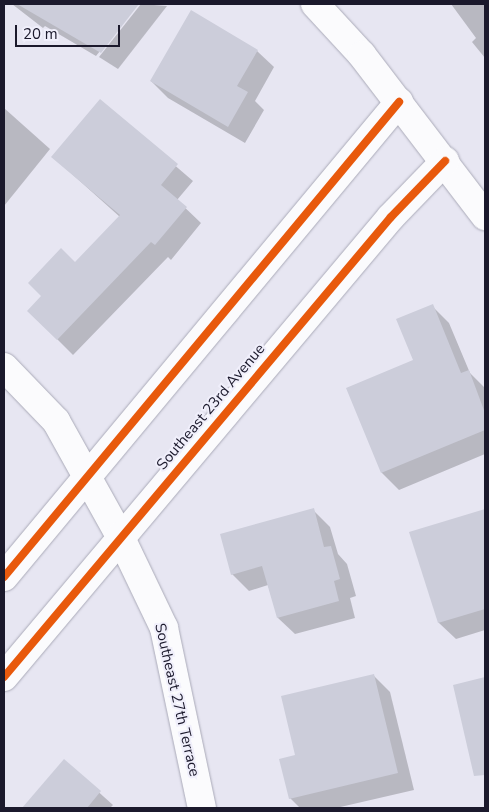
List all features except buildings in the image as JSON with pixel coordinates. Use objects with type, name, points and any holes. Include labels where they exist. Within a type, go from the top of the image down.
[{"type":"street","points":[[315,4],[399,102],[485,216]]},
{"type":"street","points":[[4,577],[399,102]]},
{"type":"street","name":"Southeast 23rd Avenue","points":[[4,677],[120,536],[391,217],[445,162]]},
{"type":"street","name":"Southeast 27th Terrace","points":[[4,366],[56,421],[88,475],[120,536],[164,628],[202,808]]},
{"type":"cycle path","points":[[4,577],[399,102]]},
{"type":"cycle path","points":[[4,677],[391,217],[445,161]]}]
